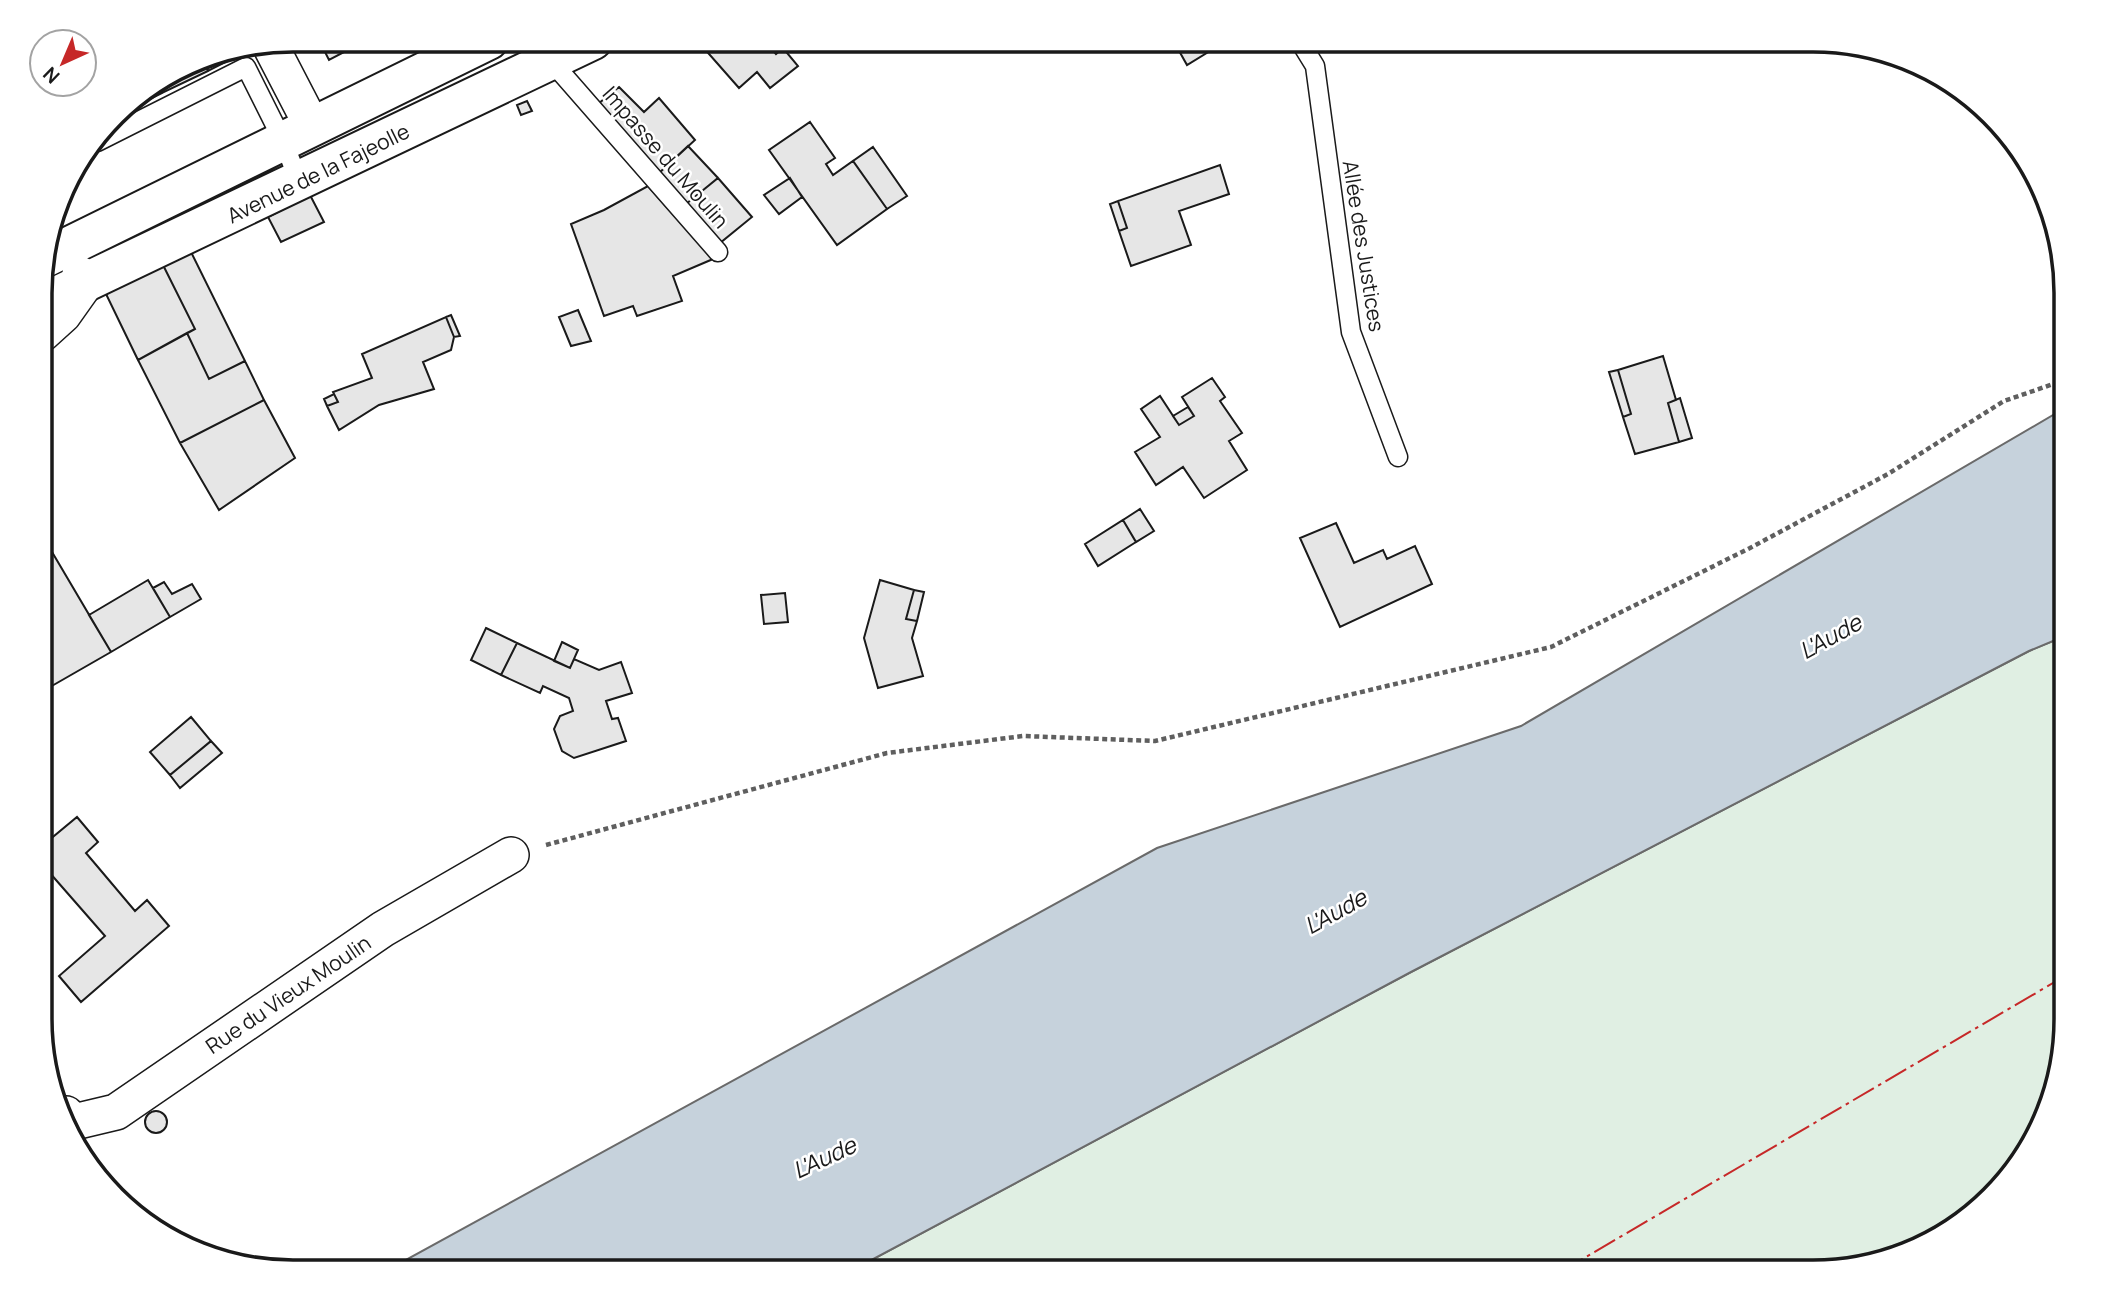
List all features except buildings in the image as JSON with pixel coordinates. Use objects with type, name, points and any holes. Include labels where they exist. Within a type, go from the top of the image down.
[{"type":"street","points":[[57,252],[464,52]]},
{"type":"street","name":"Avenue de la Fajeolle","points":[[52,299],[569,52]]},
{"type":"street","points":[[273,54],[297,133]]},
{"type":"street","points":[[52,325],[63,315],[85,284],[56,254]]},
{"type":"street","name":"Rue du Vieux Moulin","points":[[76,1122],[116,1112],[383,929],[511,855]]},
{"type":"lane","name":"Allée des Justices","points":[[1306,52],[1315,66],[1351,332],[1398,457]]},
{"type":"lane","name":"Impasse du Moulin","points":[[551,61],[718,252]]},
{"type":"lane","points":[[113,134],[246,67],[297,133],[299,181]]},
{"type":"path","points":[[511,855],[887,753],[1023,736],[1155,741],[1551,647],[1854,493],[2004,401],[2053,384]]},
{"type":"green space","points":[[2053,641],[2053,1034],[2049,1065],[2041,1096],[2029,1125],[2013,1152],[1994,1177],[1971,1200],[1933,1227],[1890,1247],[1828,1259],[872,1260],[1411,972],[2029,651]]},
{"type":"water","name":"L'Aude","points":[[2053,415],[2053,641],[2029,651],[1411,972],[872,1260],[406,1260],[1157,848],[1521,726]]},
{"type":"power","points":[[1582,1259],[2053,983]]}]
